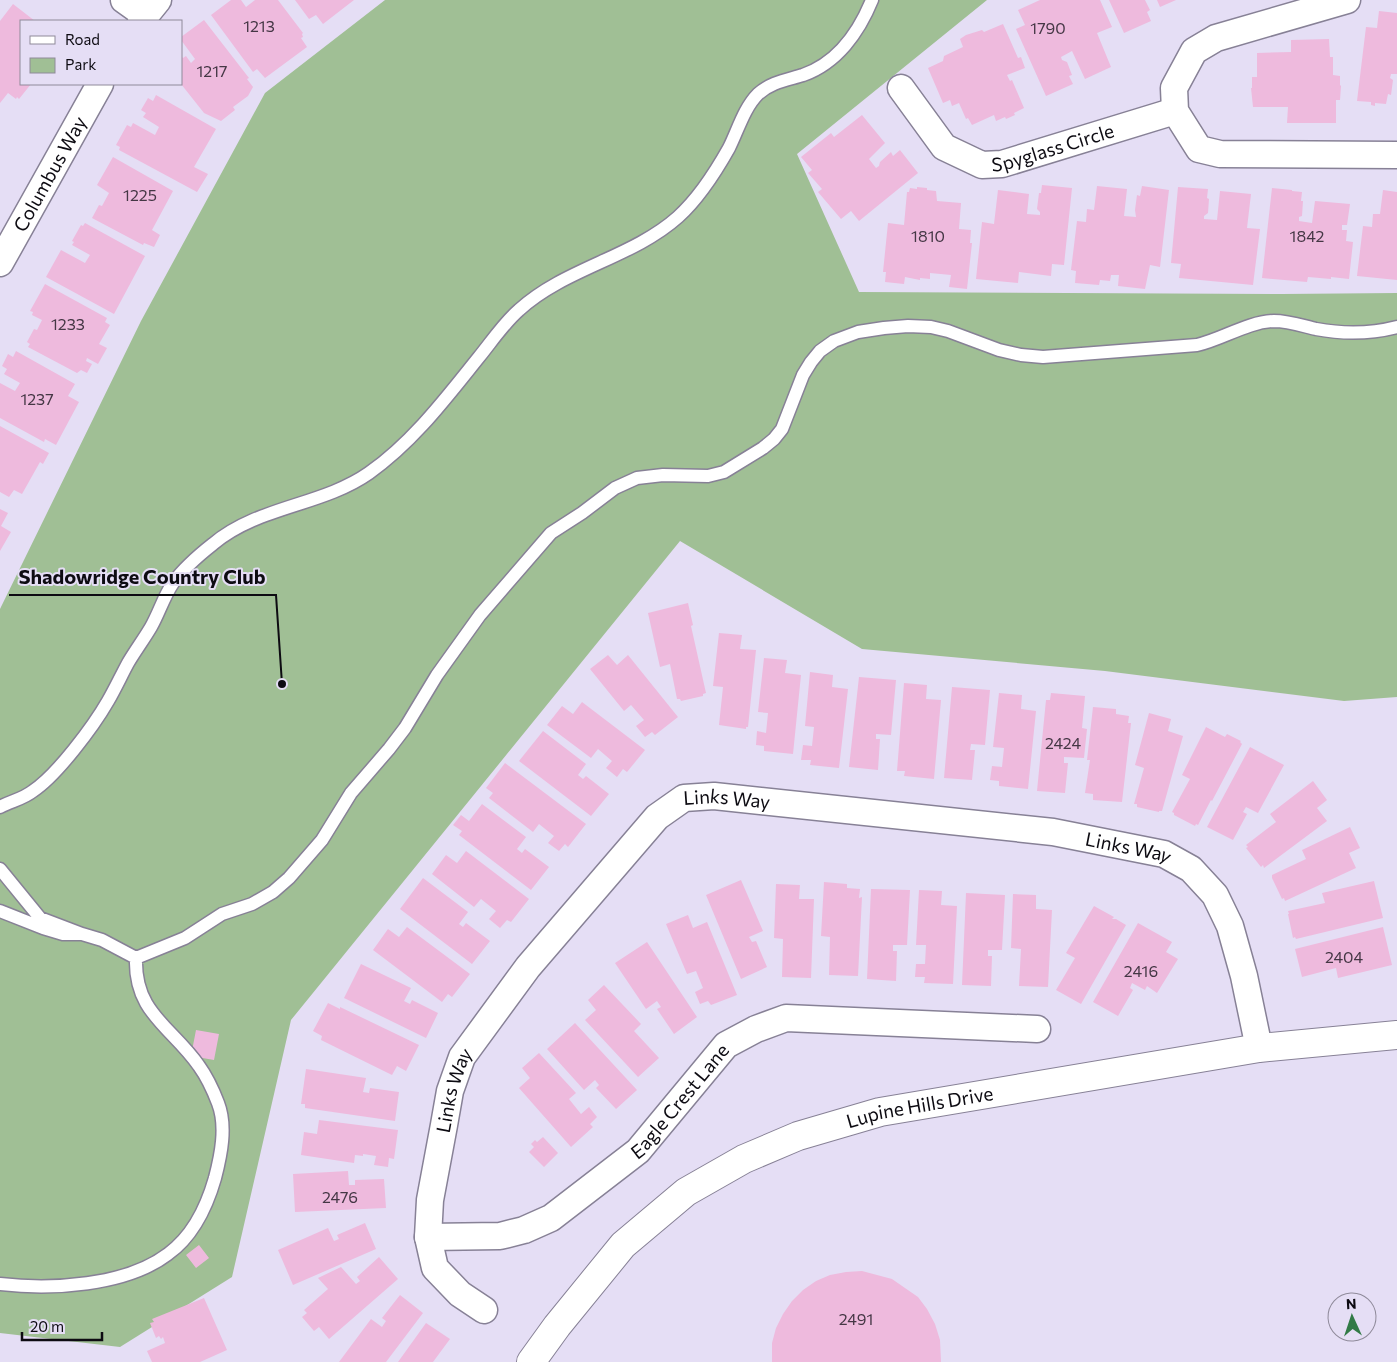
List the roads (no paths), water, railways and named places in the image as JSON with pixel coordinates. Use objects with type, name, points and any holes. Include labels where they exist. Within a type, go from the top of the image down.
[{"type":"street","points":[[124,0],[148,12]]},
{"type":"street","points":[[1347,0],[1216,38],[1194,51],[1174,88],[1175,111],[1200,149],[1220,154],[1397,155]]},
{"type":"street","name":"Columbus Way","points":[[0,263],[99,85]]},
{"type":"street","name":"Spyglass Circle","points":[[901,88],[944,147],[982,165],[1002,164],[1175,111]]},
{"type":"street","name":"Links Way","points":[[484,1310],[460,1294],[435,1268],[428,1237],[430,1200],[450,1091],[462,1057],[528,967],[657,817],[684,798],[714,796],[1053,832],[1164,854],[1191,869],[1215,895],[1232,935],[1244,976],[1259,1048]]},
{"type":"street","name":"Eagle Crest Lane","points":[[428,1237],[500,1236],[524,1230],[551,1218],[638,1151],[726,1045],[756,1029],[786,1018],[1037,1029]]},
{"type":"street","name":"Lupine Hills Drive","points":[[535,1361],[557,1326],[623,1245],[686,1192],[744,1159],[798,1136],[880,1112],[1259,1048],[1397,1035]]},
{"type":"lane","points":[[0,807],[30,794],[43,784],[94,723],[153,623],[172,584],[214,543],[253,520],[335,492],[352,484],[390,456],[415,434],[506,323],[531,299],[576,272],[650,239],[680,215],[694,200],[717,167],[730,146],[749,106],[759,93],[772,84],[816,70],[830,60],[857,31],[872,0]]},
{"type":"lane","points":[[136,958],[185,938],[222,914],[252,904],[273,892],[289,878],[322,840],[351,793],[405,728],[437,675],[464,637],[499,592],[551,533],[615,488],[637,478],[663,475],[691,476],[716,474],[724,472],[763,448],[782,429],[802,375],[820,351],[834,341],[858,332],[884,328],[931,327],[948,331],[1000,350],[1020,355],[1043,357],[1197,345],[1214,341],[1262,322],[1277,321],[1348,333],[1397,327]]},
{"type":"lane","points":[[0,869],[40,918],[102,940],[136,958]]},
{"type":"lane","points":[[0,911],[63,934],[82,934]]},
{"type":"lane","points":[[0,1284],[26,1287],[54,1287],[127,1275],[154,1264],[170,1253],[188,1234],[200,1217],[210,1196],[222,1144],[219,1106],[199,1065],[162,1026],[148,1006],[139,988],[136,958]]},
{"type":"place","name":"Shadowridge Country Club","points":[[282,684]]}]
